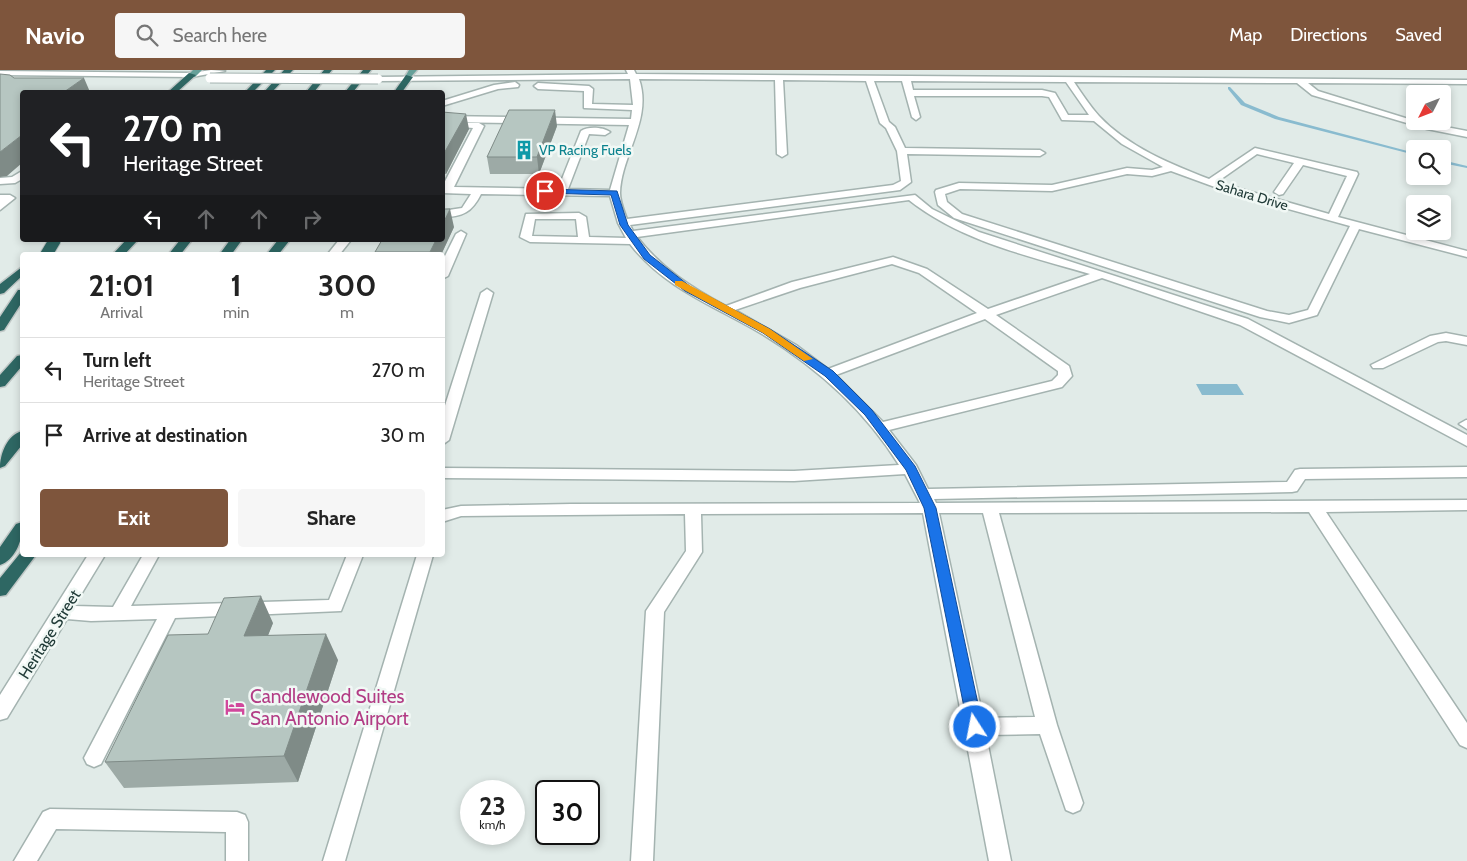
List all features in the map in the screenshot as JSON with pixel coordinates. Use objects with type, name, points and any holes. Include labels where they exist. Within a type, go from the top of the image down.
[{"type":"highway","points":[[251,90],[271,70]]},
{"type":"highway","points":[[270,90],[289,70]]},
{"type":"highway","points":[[312,90],[328,70]]},
{"type":"highway","points":[[351,90],[366,70]]},
{"type":"highway","points":[[174,90],[195,72]]},
{"type":"highway","points":[[399,90],[411,73]]},
{"type":"highway","points":[[45,252],[57,242]]},
{"type":"highway","points":[[121,252],[130,242]]},
{"type":"highway","points":[[176,252],[184,242]]},
{"type":"highway","points":[[274,252],[282,242]]},
{"type":"highway","points":[[0,290],[20,272]]},
{"type":"highway","points":[[0,327],[20,296]]},
{"type":"highway","points":[[0,383],[20,361]]},
{"type":"highway","points":[[0,462],[20,438]]},
{"type":"highway","points":[[0,559],[20,531]]},
{"type":"highway","points":[[0,590],[26,557]]},
{"type":"street","points":[[0,73],[4,70]]},
{"type":"street","points":[[1025,70],[1030,79]]},
{"type":"street","points":[[1116,70],[1122,79]]},
{"type":"street","points":[[0,73],[86,74],[221,71],[632,73],[760,74],[779,78],[828,74],[906,79],[941,74],[1018,79],[1465,82]]},
{"type":"street","points":[[195,72],[210,78],[378,79],[411,73]]},
{"type":"street","points":[[632,73],[638,86],[637,108],[615,193],[629,233],[647,257],[665,273],[724,310],[766,331],[829,374],[850,392],[911,469],[926,501],[975,727],[1000,861]]},
{"type":"street","points":[[1351,73],[1362,81]]},
{"type":"street","points":[[76,83],[86,74]]},
{"type":"street","points":[[1450,74],[1465,82]]},
{"type":"street","points":[[779,78],[782,154]]},
{"type":"street","points":[[584,240],[582,217],[530,216],[526,237],[530,239],[584,240],[896,188],[906,182],[902,151],[890,127],[885,124],[869,78]]},
{"type":"street","points":[[906,79],[916,117]]},
{"type":"street","points":[[1018,79],[1022,93]]},
{"type":"street","name":"Sahara Drive","points":[[1068,79],[1096,118],[1133,146],[1174,167],[1211,182],[1332,218],[1467,254]]},
{"type":"street","points":[[1298,80],[1315,93],[1430,127],[1467,134]]},
{"type":"street","points":[[445,103],[497,87],[519,85],[590,89],[587,106],[637,108]]},
{"type":"street","points":[[909,93],[1042,93],[1052,96],[1065,118],[1096,118]]},
{"type":"street","points":[[445,119],[634,122]]},
{"type":"street","points":[[445,124],[479,126],[445,190],[615,193]]},
{"type":"street","points":[[562,192],[586,131],[631,133]]},
{"type":"street","points":[[902,151],[1040,152]]},
{"type":"street","points":[[1211,182],[1255,151],[1353,174],[1332,218]]},
{"type":"street","points":[[1279,192],[1300,162]]},
{"type":"street","points":[[1174,167],[1152,173],[1127,171],[1052,188],[958,186],[940,192],[942,203],[958,216],[1264,314],[1289,319],[1313,312],[1356,225]]},
{"type":"street","points":[[0,181],[15,180],[20,176]]},
{"type":"street","points":[[445,214],[460,214],[467,211],[478,190]]},
{"type":"street","points":[[629,233],[911,197],[923,208],[960,228],[1244,322],[1467,441]]},
{"type":"street","points":[[0,198],[10,198],[0,207]]},
{"type":"street","points":[[445,269],[461,234]]},
{"type":"street","points":[[335,252],[343,242]]},
{"type":"street","points":[[724,310],[796,285],[893,260],[924,272],[1064,369],[1065,376],[1057,384],[934,413],[880,428]]},
{"type":"street","points":[[829,374],[986,314],[1102,274]]},
{"type":"street","points":[[445,430],[487,293]]},
{"type":"street","points":[[1378,365],[1435,339],[1446,337],[1467,341]]},
{"type":"street","points":[[445,473],[794,476],[911,469]]},
{"type":"street","points":[[445,516],[461,511],[693,509],[1292,487],[1300,474],[1467,472]]},
{"type":"street","points":[[926,501],[989,507],[1467,505]]},
{"type":"street","points":[[989,507],[1047,725],[1073,802]]},
{"type":"street","points":[[1314,507],[1467,739]]},
{"type":"street","points":[[642,861],[655,611],[694,552],[693,509]]},
{"type":"street","name":"Heritage Street","points":[[0,712],[97,557]]},
{"type":"street","points":[[118,613],[150,557]]},
{"type":"street","points":[[62,612],[118,613],[335,606],[354,557]]},
{"type":"street","points":[[334,861],[424,557]]},
{"type":"street","points":[[94,758],[170,610]]},
{"type":"street","points":[[975,727],[1047,725]]},
{"type":"street","points":[[25,861],[50,819],[237,822],[237,861]]},
{"type":"water","points":[[1196,384],[1237,384],[1244,395],[1202,395]]},
{"type":"building","points":[[0,74],[10,75],[14,78],[84,78],[67,90],[20,90],[20,137],[0,152]]},
{"type":"building","points":[[509,110],[555,110],[537,157],[487,157]]},
{"type":"building","points":[[445,112],[466,114],[445,152]]},
{"type":"building","points":[[445,209],[450,209],[445,220]]},
{"type":"building","points":[[381,242],[435,242],[430,252],[375,252]]},
{"type":"building","points":[[261,596],[244,636],[326,634],[284,756],[105,762],[168,635],[208,634],[224,598]]},
{"type":"waterway","points":[[1229,88],[1243,104],[1277,118],[1406,152]]},
{"type":"waterway","points":[[1451,163],[1467,167]]},
{"type":"slow traffic","points":[[678,283],[766,331],[808,359]]},
{"type":"place","name":"VP Racing Fuels","points":[[524,150]]},
{"type":"place","name":"Candlewood Suites San Antonio Airport","points":[[235,707]]},
{"type":"route","points":[[545,191],[615,193],[624,225],[633,241],[665,273],[688,289],[766,331],[829,374],[850,392],[868,412],[911,469],[930,508],[975,727]]}]
